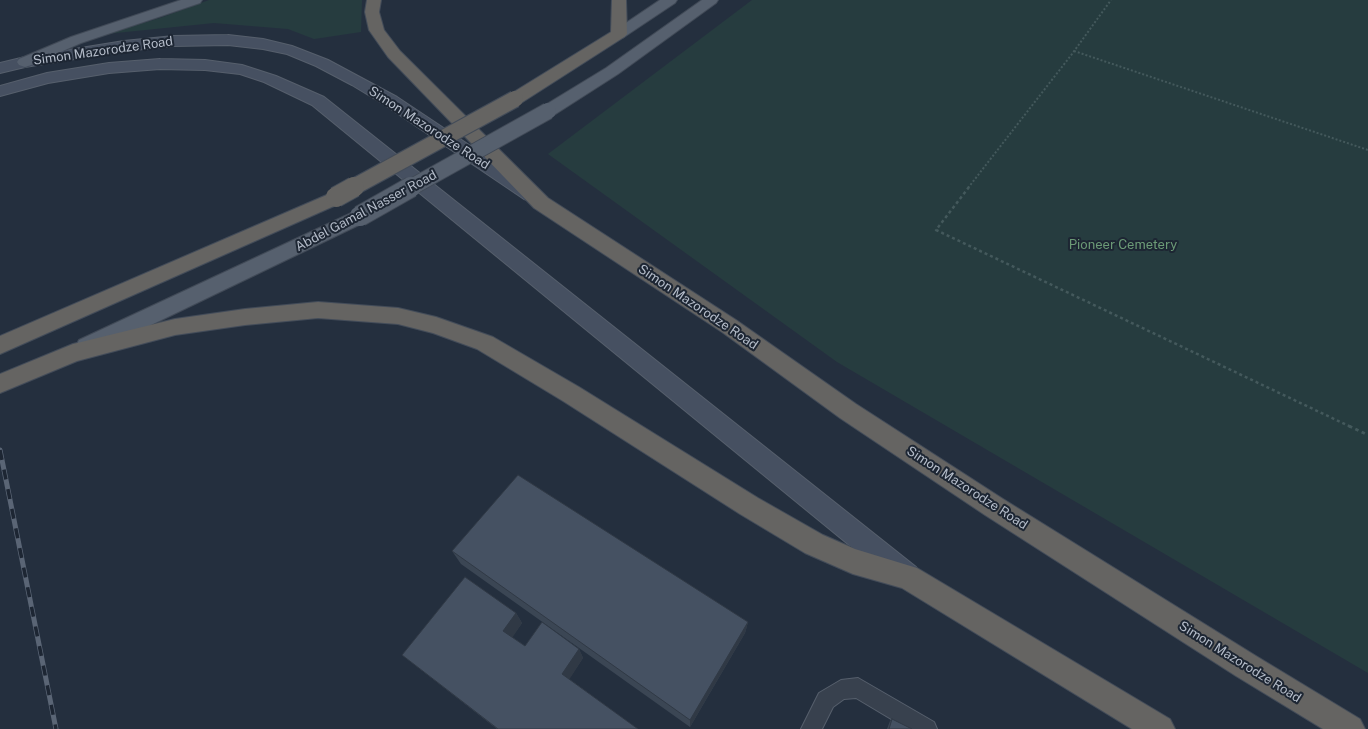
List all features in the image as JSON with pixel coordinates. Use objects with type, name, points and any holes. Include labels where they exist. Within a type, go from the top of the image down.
[{"type":"highway","points":[[374,0],[372,12],[377,30],[394,54],[541,203]]},
{"type":"highway","points":[[619,0],[619,34]]},
{"type":"highway","name":"Abdel Gamal Nasser Road","points":[[0,345],[336,197],[515,99],[619,34]]},
{"type":"highway","name":"Simon Mazorodze Road","points":[[541,203],[729,326],[848,411],[994,507],[1246,666],[1350,729]]},
{"type":"highway","points":[[73,353],[175,327],[245,317],[318,310],[398,316],[436,325],[484,343],[572,394],[749,506],[814,544],[853,561],[908,577]]},
{"type":"highway","name":"Abdel Gamal Nasser Road","points":[[0,384],[73,353]]},
{"type":"highway","name":"Simon Mazorodze Road","points":[[908,577],[1160,729]]},
{"type":"main road","points":[[25,62],[76,40],[195,0]]},
{"type":"main road","name":"Abdel Gamal Nasser Road","points":[[619,34],[670,0]]},
{"type":"main road","name":"Abdel Gamal Nasser Road","points":[[73,353],[360,216],[548,111],[612,71],[711,0]]},
{"type":"main road","name":"Simon Mazorodze Road","points":[[0,68],[25,62],[124,46],[174,41],[228,40],[263,44],[292,51],[322,63],[391,101],[541,203]]},
{"type":"main road","name":"Simon Mazorodze Road","points":[[0,91],[47,78],[109,68],[160,64],[204,65],[242,70],[276,82],[318,101],[908,577]]},
{"type":"lane","points":[[811,729],[826,700],[841,690],[858,688],[927,729]]},
{"type":"path","points":[[1110,0],[1074,51],[936,230],[1368,436]]},
{"type":"path","points":[[1074,51],[1368,150]]},
{"type":"green space","points":[[209,0],[362,0],[361,32],[314,39],[288,29],[214,23],[106,34],[160,18]]},
{"type":"green space","name":"Pioneer Cemetery","points":[[752,0],[1368,0],[1368,673],[837,362],[548,154]]},
{"type":"building","points":[[518,475],[748,622],[690,720],[452,551]]},
{"type":"building","points":[[465,577],[516,613],[503,631],[525,646],[542,622],[579,649],[562,674],[638,729],[498,729],[402,655]]},
{"type":"building","points":[[892,719],[912,729],[889,729]]},
{"type":"railway","points":[[0,450],[56,729]]}]
